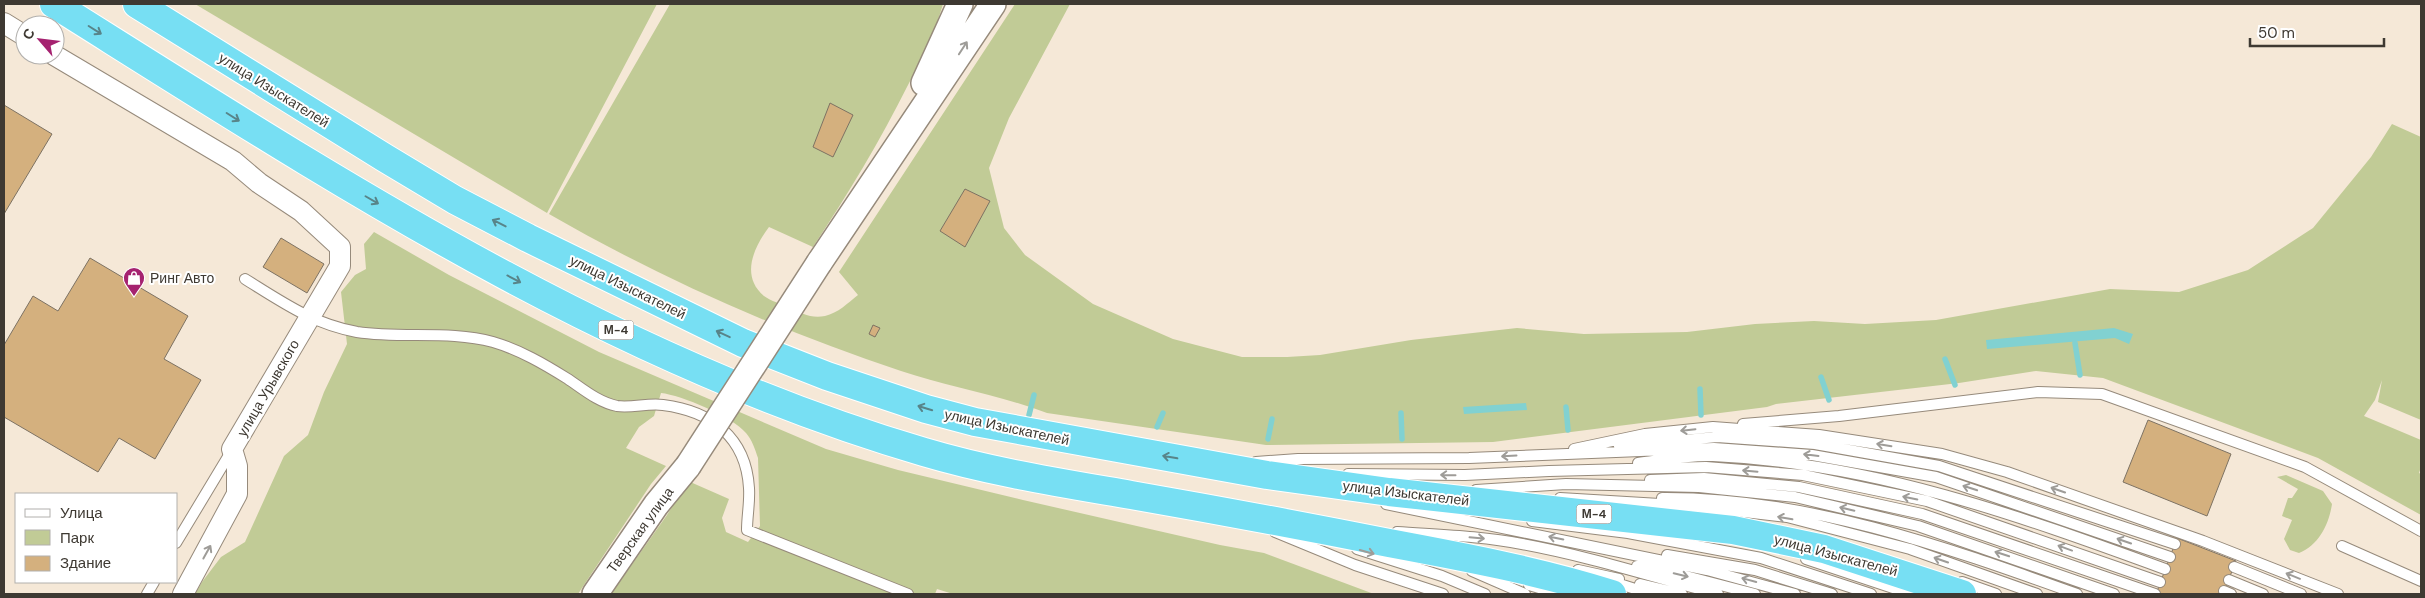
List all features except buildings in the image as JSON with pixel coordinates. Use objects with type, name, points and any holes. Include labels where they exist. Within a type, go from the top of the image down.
[{"type":"highway","name":"М-4","points":[[54,4],[283,148],[432,235],[570,308],[720,381],[852,430],[952,460],[1439,555],[1612,594]]},
{"type":"highway","name":"улица Изыскателей","points":[[137,4],[328,124],[455,200],[594,271],[743,343],[878,393],[975,422],[1266,475],[1374,498],[1586,506],[1793,541],[1957,586]]},
{"type":"street","points":[[819,263],[902,127],[940,52],[960,4]]},
{"type":"street","points":[[819,263],[993,4]]},
{"type":"street","points":[[4,23],[15,30]]},
{"type":"street","name":"улица Урывского","points":[[65,62],[233,161],[260,183],[302,210],[340,247],[340,266],[307,318],[232,449],[237,466],[237,494],[183,594]]},
{"type":"street","name":"Тверская улица","points":[[595,594],[656,505],[688,466],[819,263]]},
{"type":"lane","points":[[245,279],[307,318],[359,332],[453,336],[492,342],[531,356],[589,395],[618,406],[660,404],[682,408],[713,422],[733,437],[742,454],[749,488],[747,530],[908,594]]},
{"type":"lane","points":[[1571,450],[1645,434],[1839,416],[2038,392],[2102,394],[2305,467],[2421,531]]},
{"type":"lane","points":[[1713,427],[1819,435],[1942,454],[2007,472],[2194,537],[2338,594]]},
{"type":"lane","points":[[1530,455],[1717,437],[1815,444],[1939,466],[2175,544]]},
{"type":"lane","points":[[1218,466],[1298,459],[1469,458],[1714,448],[1812,455],[1936,477],[2170,557]]},
{"type":"lane","points":[[178,540],[232,449]]},
{"type":"lane","points":[[1218,466],[1326,474],[1466,475],[1711,456],[1807,465],[1931,490],[2023,518],[2165,569]]},
{"type":"lane","points":[[1549,470],[1706,468],[1803,475],[1927,501],[2160,582]]},
{"type":"lane","points":[[1374,498],[1566,484],[1704,478],[1799,487],[1922,514],[2154,594]]},
{"type":"lane","points":[[1566,484],[1699,487],[1795,497],[1918,526],[2114,594]]},
{"type":"lane","points":[[1467,491],[1784,527],[1878,555]]},
{"type":"lane","points":[[1374,498],[1515,519],[1628,533],[1723,540],[1765,548]]},
{"type":"lane","points":[[1374,498],[1707,570],[1796,594]]},
{"type":"lane","points":[[1586,506],[1698,498],[1790,509],[1914,537],[2077,594]]},
{"type":"lane","points":[[1586,506],[1693,506],[1787,517],[1910,549],[2037,594]]},
{"type":"lane","points":[[1236,514],[1490,550]]},
{"type":"lane","points":[[1236,514],[1427,570],[1481,593]]},
{"type":"lane","points":[[1236,514],[1355,564],[1443,594]]},
{"type":"lane","points":[[1358,530],[1482,538],[1682,575],[1755,594]]},
{"type":"lane","points":[[1628,533],[1761,558],[1872,594]]},
{"type":"lane","points":[[1586,544],[1695,559],[1755,570],[1832,594]]},
{"type":"lane","points":[[2342,546],[2421,581]]},
{"type":"lane","points":[[1439,555],[1525,594]]},
{"type":"lane","points":[[1792,555],[1820,562],[1911,594]]},
{"type":"lane","points":[[1582,556],[1718,594]]},
{"type":"lane","points":[[2234,567],[2301,594]]},
{"type":"lane","points":[[2228,580],[2264,594]]},
{"type":"lane","points":[[147,594],[153,583]]},
{"type":"lane","points":[[1564,583],[1601,594]]},
{"type":"lane","points":[[1564,583],[1651,594]]},
{"type":"lane","points":[[1564,583],[1682,594]]},
{"type":"lane","points":[[1957,586],[1996,594]]},
{"type":"green space","points":[[195,4],[657,4],[547,213]]},
{"type":"green space","points":[[670,4],[943,4],[928,45],[897,106],[863,167],[813,247],[769,227],[754,252],[751,271],[753,280],[764,296],[806,315],[820,317],[830,315],[839,310],[858,295],[839,272],[1015,4],[1070,4],[1009,118],[989,168],[1004,228],[1025,255],[1093,304],[1173,339],[1242,357],[1320,355],[1411,340],[1517,328],[1584,334],[1687,332],[1755,324],[1814,321],[1865,324],[1936,320],[2110,289],[2179,292],[2248,270],[2313,228],[2371,157],[2392,124],[2421,137],[2421,420],[2378,402],[2382,380],[2375,400],[2364,416],[2421,440],[2421,467],[2419,473],[2421,474],[2421,515],[2318,458],[2103,378],[2036,371],[1959,383],[1776,404],[1767,407],[1493,442],[1266,445],[1047,413],[1011,401],[919,377],[811,339],[721,302],[634,260],[549,214]]},
{"type":"green space","points":[[374,232],[449,275],[599,352],[826,449],[898,470],[1023,500],[1220,545],[1264,553],[1374,594],[953,594],[937,589],[935,594],[611,594],[667,515],[688,481],[729,499],[722,518],[726,532],[748,542],[760,526],[758,458],[748,436],[730,420],[719,414],[681,398],[661,393],[654,416],[639,427],[626,448],[666,466],[651,484],[578,594],[195,594],[221,557],[245,542],[284,456],[308,435],[324,392],[347,344],[341,292],[355,275],[366,269],[364,244]]},
{"type":"green space","points":[[2286,475],[2323,491],[2332,504],[2322,533],[2312,545],[2299,553],[2290,550],[2284,539],[2292,520],[2282,516],[2288,498],[2292,498],[2298,489],[2277,477]]},
{"type":"water","points":[[2114,328],[2133,334],[2129,344],[2115,338],[1987,349],[1986,340]]},
{"type":"water","points":[[1526,403],[1527,410],[1464,414],[1463,407]]},
{"type":"waterway","points":[[2075,343],[2080,375]]},
{"type":"waterway","points":[[1945,359],[1955,385]]},
{"type":"waterway","points":[[1821,377],[1829,400]]},
{"type":"waterway","points":[[1700,389],[1701,415]]},
{"type":"waterway","points":[[1029,415],[1034,395]]},
{"type":"waterway","points":[[1566,407],[1568,430]]},
{"type":"waterway","points":[[1157,427],[1163,413]]},
{"type":"waterway","points":[[1401,413],[1402,439]]},
{"type":"waterway","points":[[1268,439],[1272,419]]},
{"type":"place","name":"Ринг Авто","points":[[134,297]]}]
